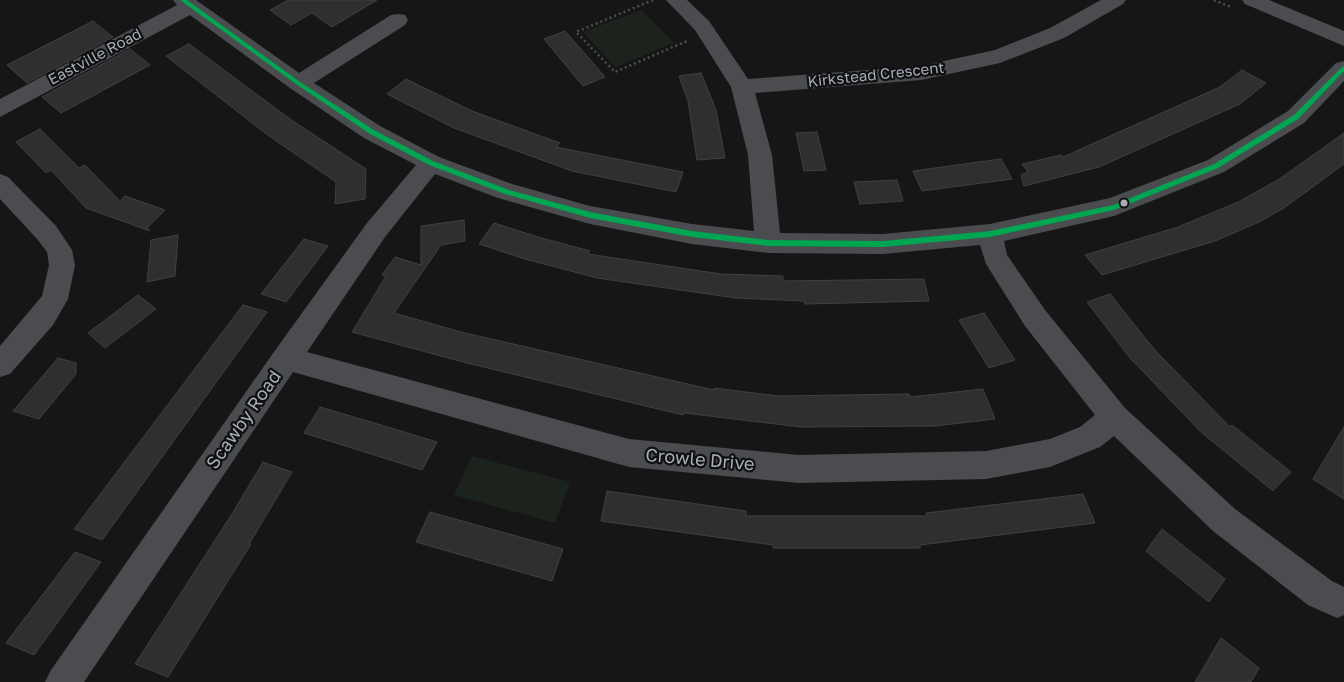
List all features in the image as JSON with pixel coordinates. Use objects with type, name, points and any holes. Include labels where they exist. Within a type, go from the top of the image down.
[{"type":"street","points":[[676,0],[707,32],[742,87],[760,155],[768,243]]},
{"type":"street","name":"Kirkstead Crescent","points":[[742,87],[921,73],[1000,56],[1057,33],[1116,0]]},
{"type":"street","points":[[1252,0],[1344,40]]},
{"type":"street","points":[[187,3],[298,83],[372,132],[432,163],[507,192],[590,215],[692,234],[768,243],[883,244],[990,234],[1114,207],[1216,166],[1296,117],[1344,68]]},
{"type":"street","name":"Eastville Road","points":[[0,109],[187,3]]},
{"type":"street","points":[[298,83],[398,20]]},
{"type":"street","name":"Scawby Road","points":[[63,682],[376,230],[432,163]]},
{"type":"street","points":[[0,182],[47,233],[59,250],[62,265],[55,298],[43,317],[0,365]]},
{"type":"street","points":[[990,234],[995,258],[1035,318],[1115,417],[1224,520],[1342,608]]},
{"type":"street","name":"Crowle Drive","points":[[286,358],[629,453],[799,469],[921,468],[986,465],[1050,453],[1090,436],[1115,417]]},
{"type":"path","points":[[653,0],[576,32],[615,72],[707,32]]},
{"type":"shaded area","points":[[641,10],[674,43],[615,67],[583,32]]},
{"type":"shaded area","points":[[472,456],[570,482],[555,523],[454,495]]},
{"type":"building","points":[[288,0],[377,0],[332,27],[312,13],[291,25],[270,10]]},
{"type":"building","points":[[93,21],[113,37],[27,83],[7,65]]},
{"type":"building","points":[[565,31],[605,77],[583,86],[544,39]]},
{"type":"building","points":[[189,44],[290,119],[366,169],[365,199],[335,204],[336,182],[269,136],[166,56]]},
{"type":"building","points":[[130,49],[150,65],[61,113],[42,97]]},
{"type":"building","points":[[1242,70],[1266,83],[1240,104],[1099,167],[1024,186],[1021,175],[1028,172],[1022,164],[1061,155],[1063,157],[1220,87]]},
{"type":"building","points":[[701,73],[716,110],[725,158],[697,160],[688,101],[679,76]]},
{"type":"building","points":[[406,79],[472,111],[560,143],[556,147],[683,172],[676,192],[572,171],[454,128],[387,94]]},
{"type":"building","points":[[40,129],[79,168],[85,165],[120,201],[125,196],[165,210],[147,228],[150,231],[86,208],[51,170],[46,173],[16,142]]},
{"type":"building","points":[[817,132],[826,170],[804,171],[796,133]]},
{"type":"building","points":[[1344,133],[1344,164],[1284,208],[1259,222],[1215,241],[1102,275],[1085,255],[1178,227],[1238,202],[1278,180]]},
{"type":"building","points":[[1001,159],[1012,179],[922,191],[913,171]]},
{"type":"building","points":[[897,180],[903,201],[860,204],[854,182]]},
{"type":"building","points":[[464,220],[465,241],[441,245],[394,313],[461,332],[714,390],[714,388],[778,396],[909,394],[910,397],[983,389],[995,419],[935,426],[801,427],[684,413],[683,415],[467,363],[352,332],[386,276],[382,275],[395,257],[421,265],[421,226]]},
{"type":"building","points":[[494,223],[590,251],[588,254],[721,274],[783,276],[783,281],[924,279],[929,301],[805,304],[804,301],[736,298],[597,278],[525,259],[479,244]]},
{"type":"building","points":[[178,235],[175,276],[147,282],[151,240]]},
{"type":"building","points":[[304,239],[328,246],[286,302],[261,294]]},
{"type":"building","points":[[1110,294],[1153,348],[1230,427],[1232,425],[1291,472],[1273,491],[1201,432],[1130,358],[1087,302]]},
{"type":"building","points":[[138,295],[156,309],[105,348],[88,333]]},
{"type":"building","points":[[243,305],[267,312],[102,540],[74,529]]},
{"type":"building","points":[[984,313],[1015,360],[989,368],[959,320]]},
{"type":"building","points":[[58,358],[76,363],[76,374],[39,419],[13,411]]},
{"type":"building","points":[[320,407],[437,442],[422,470],[304,433]]},
{"type":"building","points":[[1344,427],[1344,499],[1313,479]]},
{"type":"building","points":[[263,462],[292,472],[249,544],[251,544],[168,677],[135,664],[232,514]]},
{"type":"building","points":[[607,491],[746,511],[746,516],[927,516],[926,513],[1083,494],[1095,523],[920,545],[920,548],[773,548],[773,545],[601,521]]},
{"type":"building","points":[[430,512],[563,549],[552,581],[416,542]]},
{"type":"building","points":[[1162,529],[1225,579],[1209,602],[1146,551]]},
{"type":"building","points":[[75,552],[101,562],[34,655],[6,643]]},
{"type":"building","points":[[1221,638],[1259,668],[1251,682],[1195,682]]},
{"type":"transit line","points":[[183,0],[298,83],[372,132],[431,163],[507,192],[590,215],[692,234],[768,243],[883,244],[990,234],[1114,207],[1216,166],[1296,117],[1344,68]]}]
